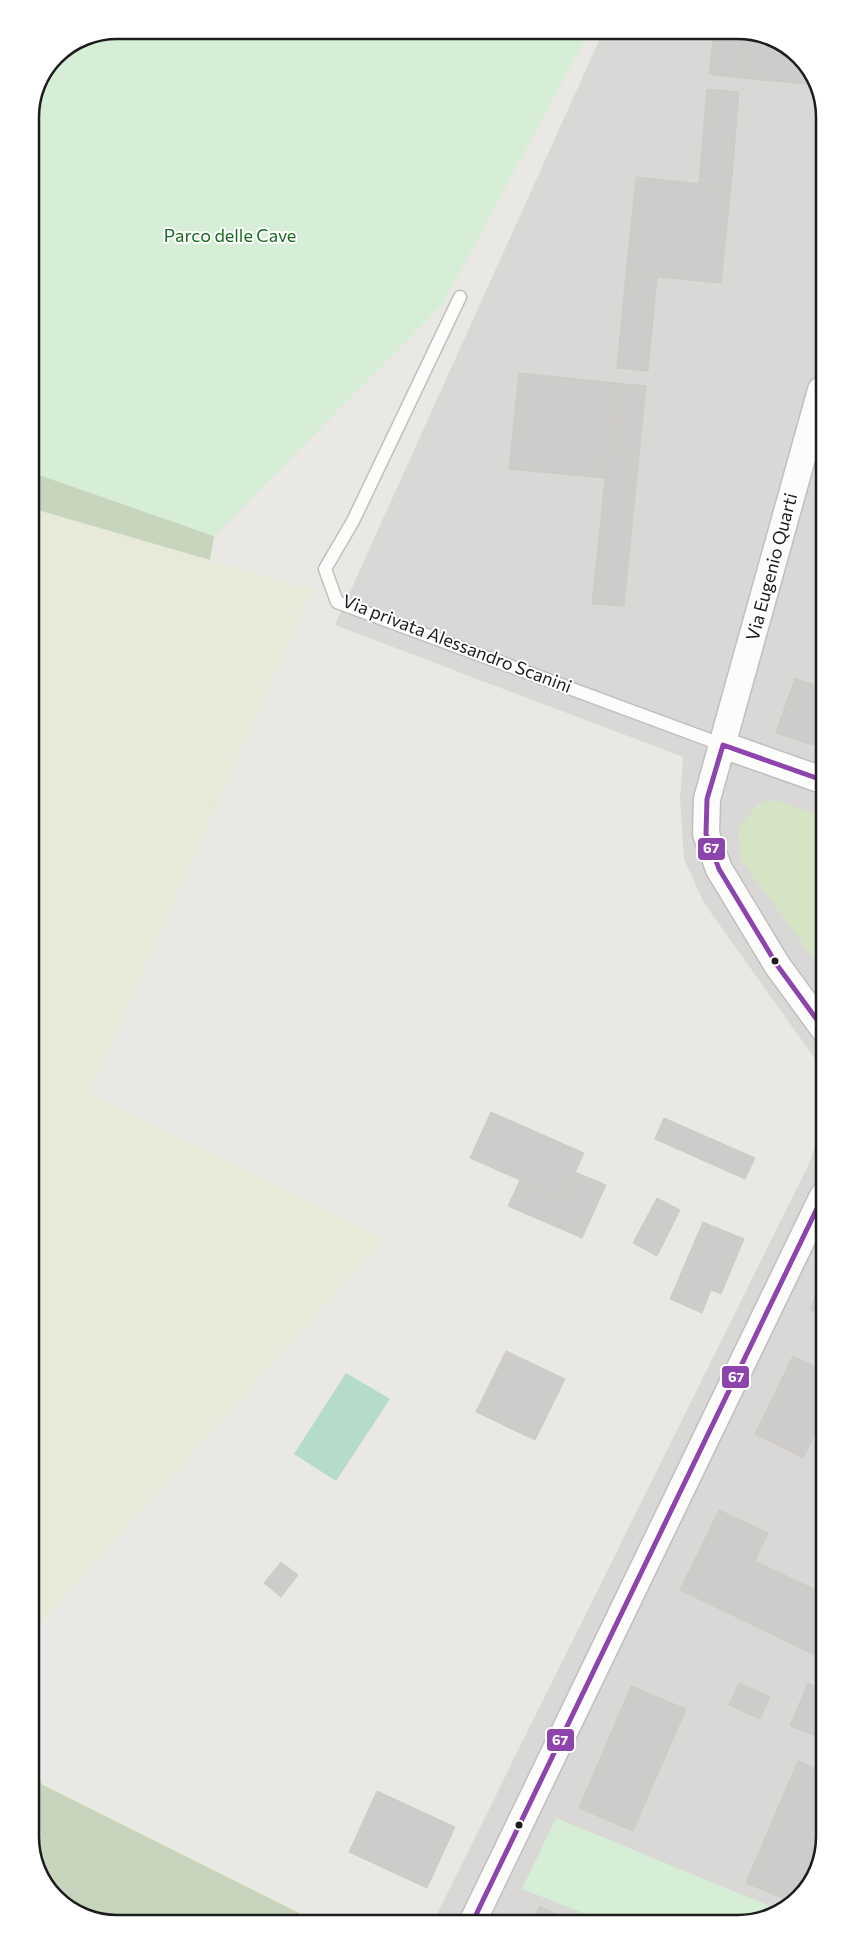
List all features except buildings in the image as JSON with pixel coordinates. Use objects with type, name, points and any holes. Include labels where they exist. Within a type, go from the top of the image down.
[{"type":"street","name":"Via Eugenio Quarti","points":[[723,745],[816,408]]},
{"type":"street","name":"Via privata Alessandro Scanini","points":[[723,745],[816,778]]},
{"type":"street","points":[[723,745],[708,800],[706,834],[719,869],[777,965],[816,1018]]},
{"type":"street","points":[[476,1915],[816,1210]]},
{"type":"lane","name":"Via privata Alessandro Scanini","points":[[460,297],[353,521],[325,569],[337,602],[723,745]]},
{"type":"shaded area","points":[[600,39],[744,39],[763,43],[786,55],[803,73],[816,106],[816,1060],[704,903],[684,859],[680,799],[683,757],[335,625]]},
{"type":"shaded area","points":[[816,1144],[816,1848],[808,1872],[800,1885],[786,1899],[773,1907],[749,1915],[436,1915],[807,1168]]},
{"type":"green space","name":"Parco delle Cave","points":[[116,39],[585,39],[442,305],[214,536],[39,475],[39,111],[41,96],[55,69],[73,52],[87,45],[101,40]]},
{"type":"green space","points":[[39,475],[214,536],[210,560],[39,510]]},
{"type":"green space","points":[[39,510],[312,590],[89,1093],[384,1238],[39,1625]]},
{"type":"green space","points":[[776,800],[816,814],[816,962],[741,860],[738,828],[759,803]]},
{"type":"green space","points":[[346,1373],[390,1399],[336,1481],[294,1454]]},
{"type":"green space","points":[[39,1774],[41,1784],[303,1915],[111,1915],[101,1914],[82,1907],[69,1899],[55,1885],[43,1862],[39,1848]]},
{"type":"green space","points":[[556,1818],[772,1907],[749,1915],[588,1915],[522,1889]]},
{"type":"transit line","name":"67","points":[[816,778],[723,745],[707,799],[706,834],[719,869],[777,965],[816,1018]]},
{"type":"transit line","name":"67","points":[[476,1915],[816,1210]]}]
